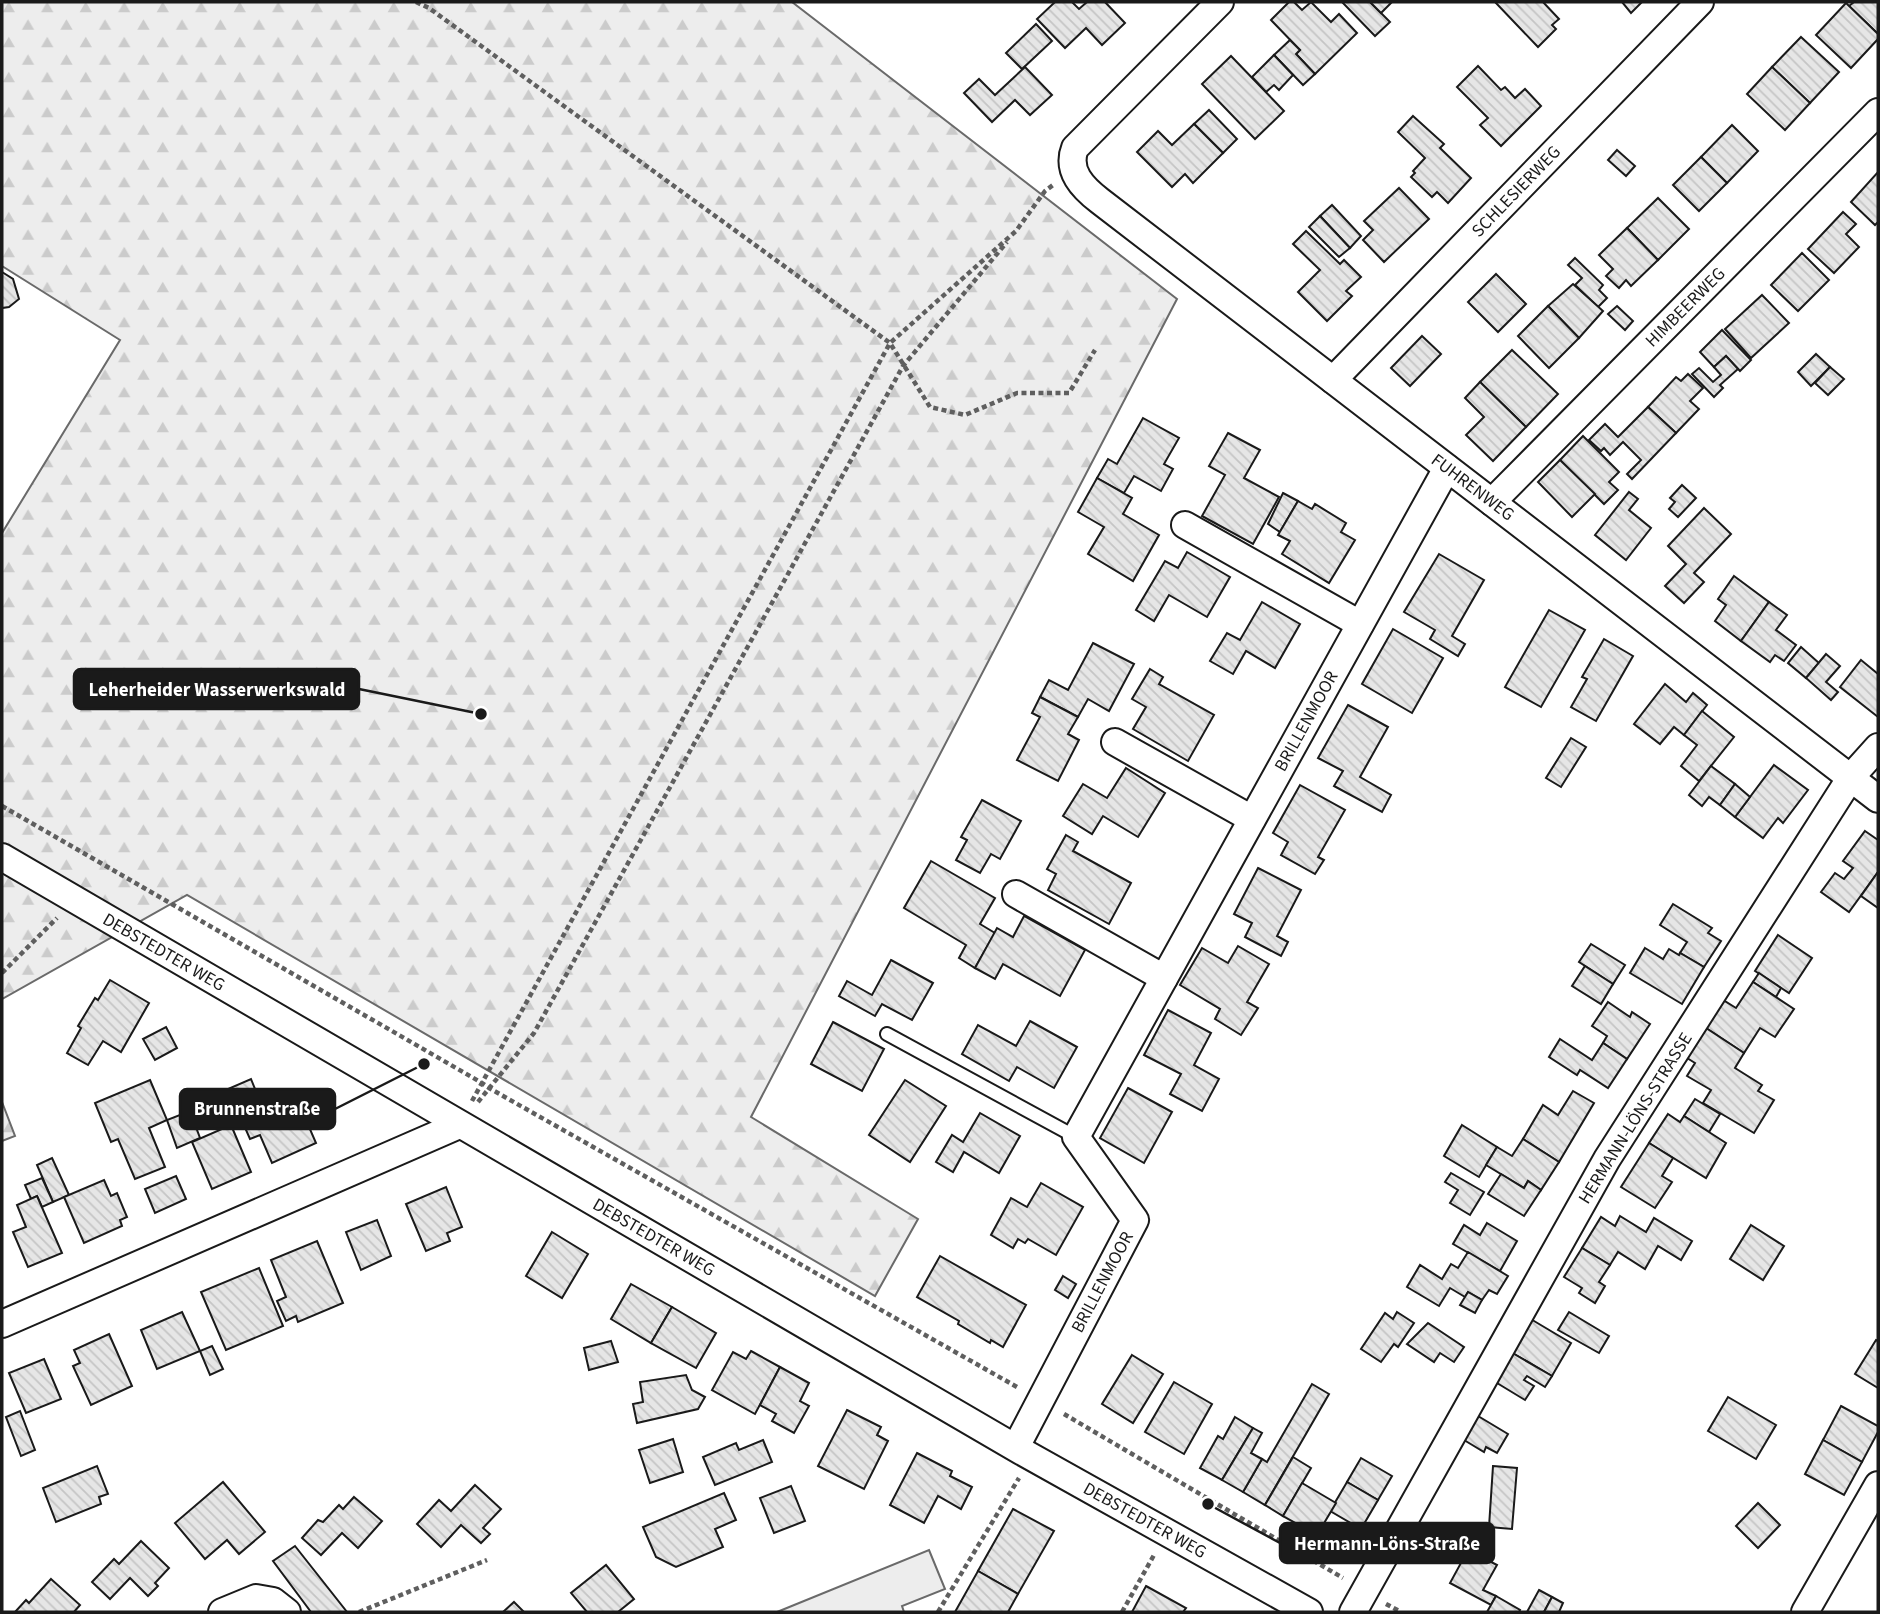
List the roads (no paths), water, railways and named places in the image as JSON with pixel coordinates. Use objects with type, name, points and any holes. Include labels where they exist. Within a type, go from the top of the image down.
[{"type":"street","name":"FUHRENWEG","points":[[1220,2],[1075,148],[1072,156],[1073,170],[1087,191],[1878,799]]},
{"type":"street","name":"SCHLESIERWEG","points":[[1333,380],[1700,2]]},
{"type":"street","name":"HIMBEERWEG","points":[[1492,502],[1878,112]]},
{"type":"street","name":"BRILLENMOOR","points":[[1024,1452],[1040,1400],[1135,1220],[1076,1137],[1447,468]]},
{"type":"street","points":[[1185,525],[1360,624]]},
{"type":"street","points":[[1115,742],[1252,819]]},
{"type":"street","name":"HERMANN-LÖNS-STRASSE","points":[[1359,1602],[1607,1159],[1851,777],[1878,747]]},
{"type":"street","name":"DEBSTEDTER WEG","points":[[2,857],[1024,1452],[1309,1612]]},
{"type":"street","points":[[1016,894],[1164,978]]},
{"type":"street","points":[[2,1324],[459,1125]]},
{"type":"street","points":[[1805,1612],[1878,1485]]},
{"type":"street","points":[[222,1612],[256,1598],[273,1601],[287,1612]]},
{"type":"lane","points":[[887,1034],[1076,1137]]},
{"type":"place","name":"Leherheider Wasserwerkswald","points":[[481,714]]},
{"type":"place","name":"Brunnenstraße","points":[[424,1064]]},
{"type":"place","name":"Hermann-Löns-Straße","points":[[1208,1504]]}]
